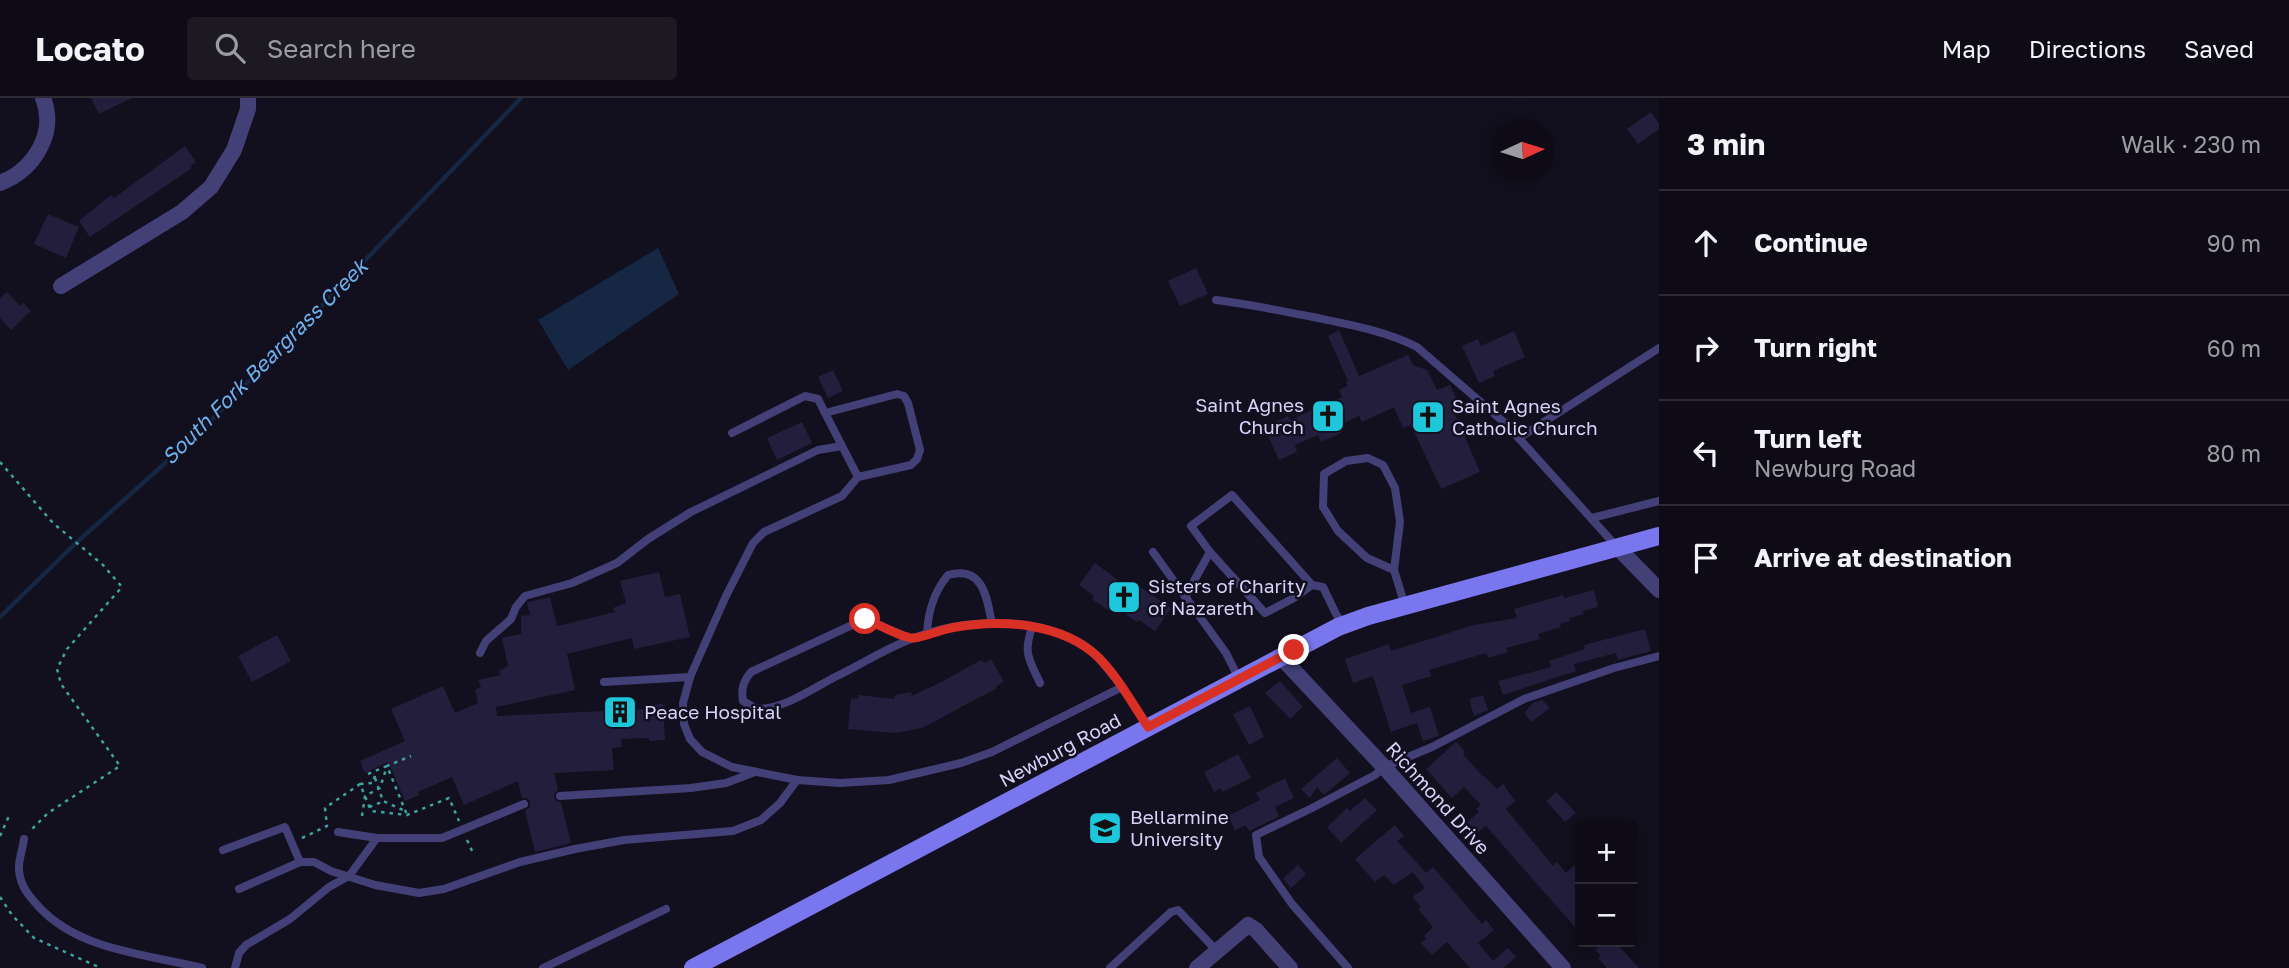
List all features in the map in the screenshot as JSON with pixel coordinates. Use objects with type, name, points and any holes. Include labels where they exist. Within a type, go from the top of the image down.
[{"type":"main road","name":"Newburg Road","points":[[692,968],[1344,625],[1659,536]]},
{"type":"street","points":[[0,183],[22,170],[42,144],[48,122],[43,98]]},
{"type":"street","points":[[61,286],[182,212],[212,187],[234,150],[248,109],[248,98]]},
{"type":"street","points":[[1617,547],[1659,590]]},
{"type":"street","name":"Richmond Drive","points":[[1281,657],[1384,767],[1563,968]]},
{"type":"street","points":[[1197,968],[1248,925],[1256,930],[1282,965]]},
{"type":"lane","points":[[1216,300],[1245,303],[1349,324],[1406,341],[1428,356],[1506,424],[1617,547]]},
{"type":"lane","points":[[1519,438],[1659,348]]},
{"type":"lane","points":[[825,413],[897,394],[904,396],[908,402],[920,450],[917,459],[911,465],[858,477],[842,496],[764,532],[753,543],[690,677],[682,703],[684,724],[690,739],[702,752],[732,767],[797,780],[840,783],[889,780],[961,763],[992,752],[1122,687]]},
{"type":"lane","points":[[732,433],[804,396],[818,399],[858,477]]},
{"type":"lane","points":[[480,653],[486,641],[511,619],[525,596],[572,583],[617,563],[648,539],[691,512],[818,450],[842,446]]},
{"type":"lane","points":[[1394,570],[1367,558],[1338,531],[1323,506],[1324,474],[1346,461],[1368,458],[1383,465],[1395,488],[1400,522],[1394,570],[1405,606]]},
{"type":"lane","points":[[1312,585],[1265,613],[1210,552],[1191,526],[1232,495],[1312,585],[1323,587],[1344,625]]},
{"type":"lane","points":[[1592,518],[1659,501]]},
{"type":"lane","points":[[1153,552],[1226,653],[1238,679]]},
{"type":"lane","points":[[1185,597],[1210,552]]},
{"type":"lane","points":[[927,634],[928,614],[933,600],[948,575],[956,573],[975,578],[981,584],[986,592],[992,625]]},
{"type":"lane","points":[[911,639],[865,619],[751,673],[744,680],[743,701],[757,709],[783,704],[911,639],[956,626],[1032,627],[1058,633],[1083,645],[1099,659],[1122,687],[1148,727]]},
{"type":"lane","points":[[1032,627],[1026,643],[1027,654],[1040,683]]},
{"type":"lane","points":[[1349,968],[1292,904],[1272,876],[1259,857],[1256,835],[1375,775],[1384,767],[1432,747],[1524,699],[1659,656]]},
{"type":"lane","points":[[604,682],[690,677]]},
{"type":"lane","points":[[560,796],[691,789],[726,783],[755,772]]},
{"type":"lane","points":[[239,888],[300,862],[314,862],[331,871],[375,886],[419,893],[444,888],[520,862],[575,849],[625,840],[733,831],[761,820],[780,803],[797,780]]},
{"type":"lane","points":[[338,832],[377,838],[442,838],[524,804]]},
{"type":"lane","points":[[223,850],[285,827],[300,862]]},
{"type":"lane","points":[[235,968],[239,953],[246,945],[290,919],[329,887],[349,876],[377,838]]},
{"type":"lane","points":[[24,839],[19,869],[25,893],[52,922],[79,936],[120,951],[202,968]]},
{"type":"lane","points":[[543,968],[666,909]]},
{"type":"lane","points":[[1110,968],[1171,912],[1178,910],[1217,951]]},
{"type":"path","points":[[0,462],[52,523],[103,565],[122,587],[67,649],[57,669],[61,684],[120,766],[48,813],[24,839]]},
{"type":"path","points":[[368,774],[411,756]]},
{"type":"path","points":[[365,796],[379,788],[387,766]]},
{"type":"path","points":[[387,766],[407,813]]},
{"type":"path","points":[[299,840],[327,826],[325,808],[360,784],[373,783],[376,771]]},
{"type":"path","points":[[375,778],[383,801],[407,813]]},
{"type":"path","points":[[360,784],[370,809]]},
{"type":"path","points":[[362,816],[365,796]]},
{"type":"path","points":[[363,810],[407,813],[449,798],[474,855]]},
{"type":"path","points":[[370,809],[383,801]]},
{"type":"path","points":[[0,836],[9,816]]},
{"type":"path","points":[[0,897],[12,915],[34,938],[101,968]]},
{"type":"water","points":[[658,248],[679,294],[568,370],[538,320]]},
{"type":"building","points":[[91,98],[132,98],[99,114]]},
{"type":"building","points":[[1651,112],[1659,124],[1659,129],[1638,144],[1627,129]]},
{"type":"building","points":[[185,146],[196,162],[190,166],[192,168],[90,237],[79,221],[111,195],[114,198]]},
{"type":"building","points":[[48,214],[79,227],[66,258],[34,244]]},
{"type":"building","points":[[1196,268],[1208,294],[1180,306],[1168,281]]},
{"type":"building","points":[[7,292],[20,306],[23,303],[31,311],[11,330],[0,318],[0,298]]},
{"type":"building","points":[[1339,330],[1359,376],[1408,355],[1413,365],[1427,370],[1437,390],[1450,385],[1458,402],[1451,405],[1480,472],[1441,489],[1411,425],[1403,428],[1394,407],[1362,422],[1359,416],[1337,426],[1341,433],[1321,442],[1318,435],[1295,445],[1297,452],[1279,460],[1264,427],[1288,416],[1290,420],[1342,397],[1339,390],[1348,386],[1328,336]]},
{"type":"building","points":[[1514,331],[1525,357],[1493,371],[1495,376],[1479,383],[1462,346],[1478,339],[1481,346]]},
{"type":"building","points":[[833,370],[843,391],[828,398],[818,377]]},
{"type":"building","points":[[802,422],[812,443],[777,460],[767,438]]},
{"type":"building","name":"Sisters of Charity of Nazareth","points":[[1095,563],[1129,588],[1133,582],[1171,608],[1155,631],[1119,610],[1117,612],[1111,607],[1109,611],[1079,585]]},
{"type":"building","name":"Peace Hospital","points":[[659,572],[665,597],[680,594],[690,637],[634,649],[632,638],[567,654],[575,690],[496,707],[497,716],[648,709],[648,705],[663,704],[665,740],[621,739],[622,747],[612,748],[614,770],[554,773],[558,790],[554,797],[561,802],[571,843],[535,852],[525,811],[530,807],[530,802],[527,798],[522,798],[518,781],[464,805],[452,777],[418,792],[419,795],[405,801],[388,762],[365,773],[360,761],[405,741],[391,709],[443,686],[455,713],[478,703],[475,690],[481,687],[478,680],[501,675],[499,671],[508,666],[502,638],[521,634],[521,616],[530,615],[528,602],[550,597],[557,626],[615,612],[613,608],[626,603],[620,581]]},
{"type":"building","points":[[1594,590],[1598,607],[1569,618],[1570,621],[1560,624],[1561,627],[1538,634],[1540,639],[1506,648],[1508,652],[1488,658],[1486,653],[1429,670],[1431,676],[1402,685],[1411,713],[1430,707],[1439,736],[1423,741],[1417,723],[1391,732],[1373,676],[1353,683],[1345,659],[1389,644],[1391,651],[1474,625],[1517,618],[1514,609],[1563,595],[1564,598]]},
{"type":"building","points":[[1645,629],[1651,651],[1618,660],[1616,653],[1574,664],[1576,671],[1503,695],[1498,681],[1551,667],[1549,661],[1585,649],[1584,645]]},
{"type":"building","points":[[277,635],[291,661],[252,682],[238,656]]},
{"type":"building","points":[[991,659],[1004,682],[922,728],[895,733],[848,729],[851,698],[858,699],[858,695],[894,699],[895,695],[911,692],[912,696],[981,660],[985,663]]},
{"type":"building","points":[[1280,681],[1303,707],[1290,719],[1265,693]]},
{"type":"building","points":[[1483,695],[1488,710],[1474,716],[1469,699]]},
{"type":"building","points":[[1542,700],[1550,708],[1531,722],[1524,713],[1533,703]]},
{"type":"building","points":[[1250,706],[1264,737],[1249,745],[1233,714]]},
{"type":"building","points":[[1456,742],[1483,777],[1497,789],[1503,784],[1515,801],[1506,809],[1553,866],[1557,862],[1566,873],[1575,865],[1575,927],[1486,826],[1477,833],[1467,822],[1479,812],[1476,809],[1481,805],[1464,787],[1452,798],[1426,769]]},
{"type":"building","points":[[1238,754],[1251,778],[1222,792],[1220,788],[1214,792],[1204,772]]},
{"type":"building","points":[[1337,758],[1350,773],[1324,795],[1317,787],[1310,798],[1301,789]]},
{"type":"building","points":[[1285,778],[1294,798],[1275,807],[1279,817],[1249,831],[1246,825],[1235,830],[1228,816],[1260,800],[1256,793]]},
{"type":"building","points":[[1556,792],[1576,813],[1565,822],[1546,801]]},
{"type":"building","points":[[1365,798],[1377,810],[1341,843],[1327,827],[1347,808],[1350,811]]},
{"type":"building","points":[[1395,825],[1404,836],[1397,841],[1426,873],[1433,867],[1482,924],[1486,920],[1494,930],[1478,943],[1493,961],[1508,948],[1516,957],[1503,968],[1470,968],[1447,942],[1432,955],[1421,943],[1433,927],[1412,897],[1425,888],[1413,872],[1394,885],[1384,875],[1375,882],[1355,859]]},
{"type":"building","points":[[1298,865],[1306,874],[1291,888],[1283,878]]},
{"type":"building","points":[[1599,947],[1620,947],[1639,968],[1607,968],[1595,950]]},
{"type":"waterway","name":"South Fork Beargrass Creek","points":[[0,617],[76,543],[202,430],[521,98]]},
{"type":"place","name":"Saint Agnes Church","points":[[1328,416]]},
{"type":"place","name":"Saint Agnes Catholic Church","points":[[1428,417]]},
{"type":"place","name":"Sisters of Charity of Nazareth","points":[[1124,597]]},
{"type":"place","name":"Peace Hospital","points":[[620,712]]},
{"type":"place","name":"Bellarmine University","points":[[1105,828]]},
{"type":"route","points":[[865,619],[911,639],[956,626],[1024,626],[1058,633],[1083,645],[1099,659],[1122,687],[1148,727],[1294,650]]}]
